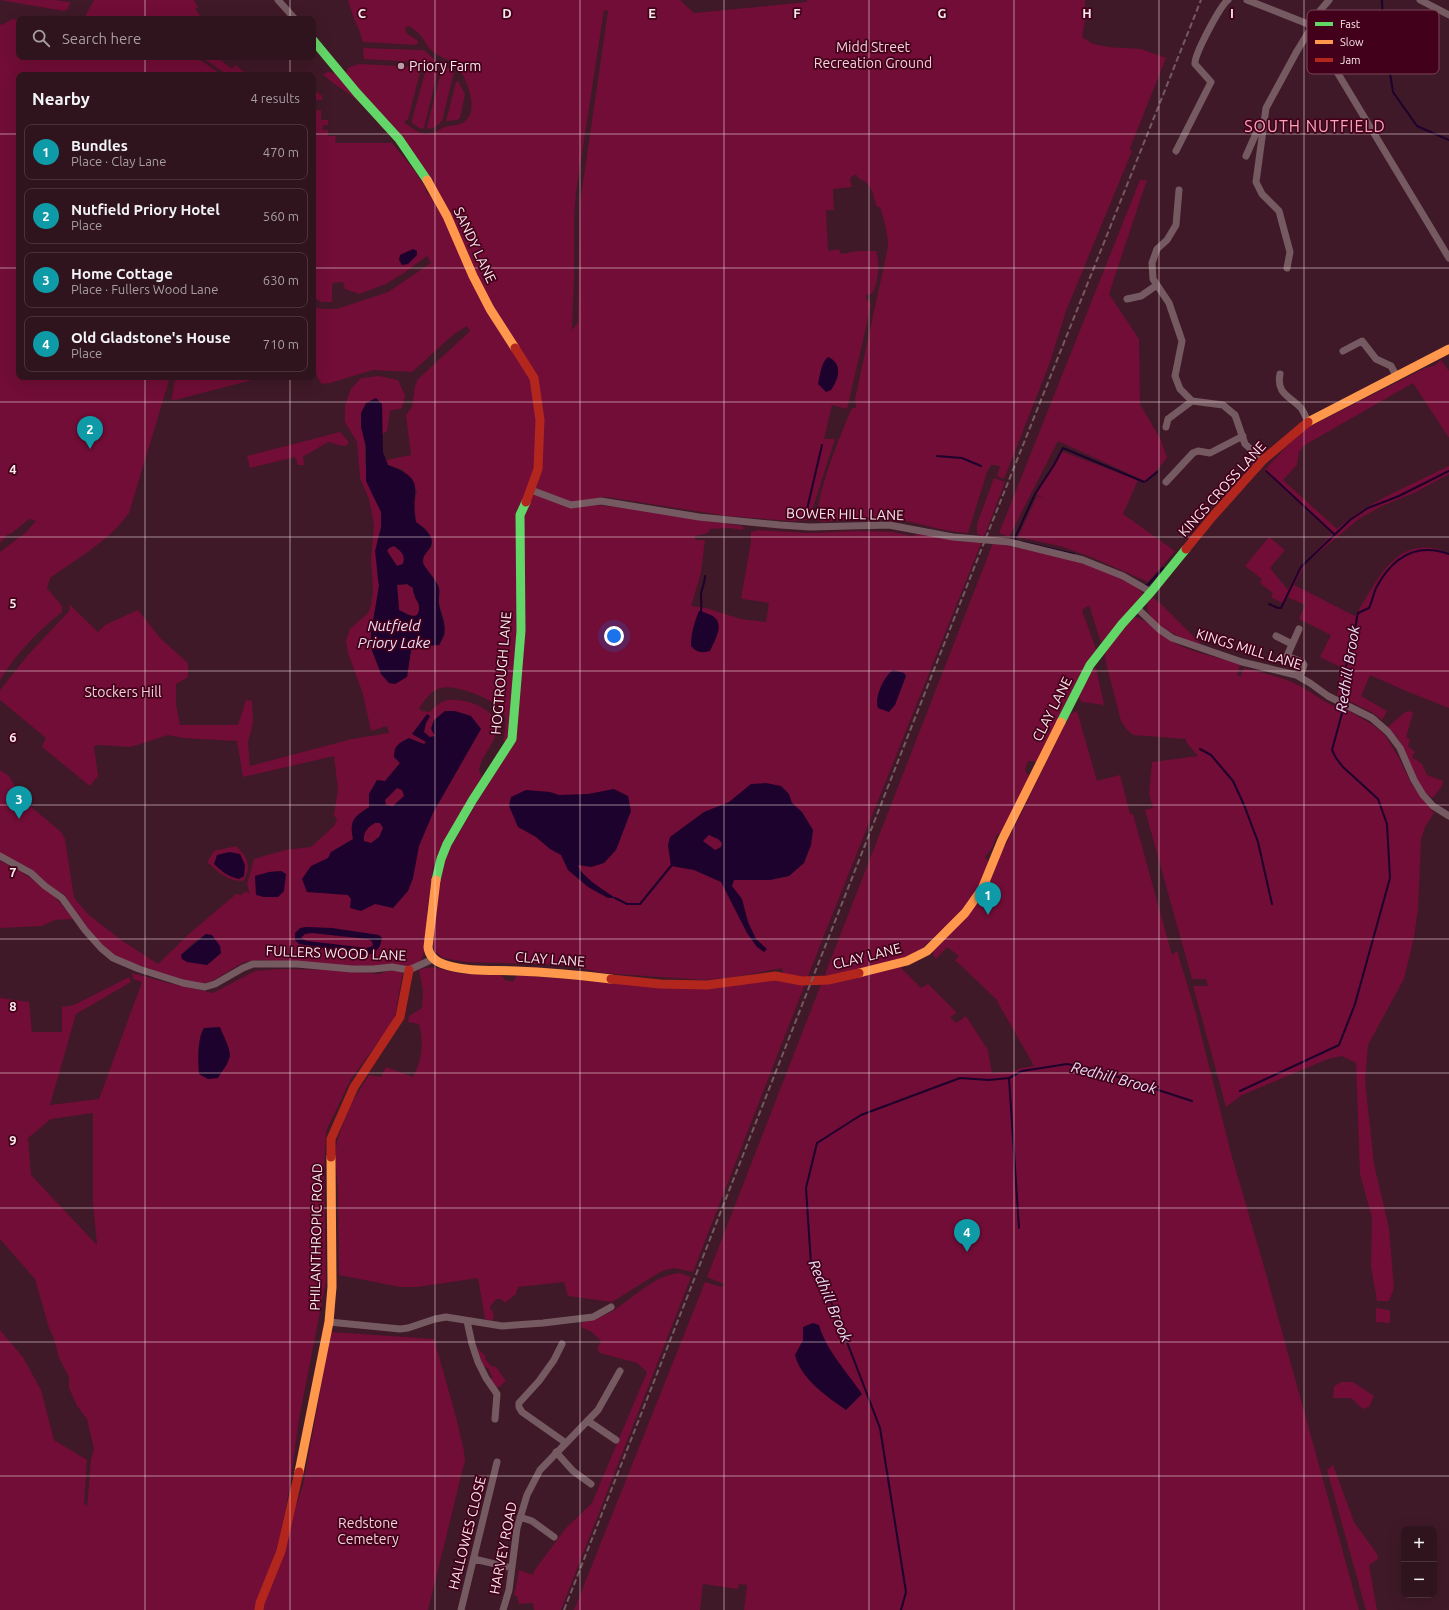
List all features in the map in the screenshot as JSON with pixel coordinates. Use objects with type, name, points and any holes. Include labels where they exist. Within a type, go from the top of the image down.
[{"type":"street","points":[[278,0],[292,16]]},
{"type":"street","points":[[1176,151],[1211,82],[1195,64],[1196,56],[1218,14],[1228,0]]},
{"type":"street","points":[[1247,0],[1256,2],[1307,24]]},
{"type":"street","points":[[1321,10],[1329,0]]},
{"type":"street","points":[[1420,0],[1449,15]]},
{"type":"street","points":[[1288,268],[1290,252],[1279,211],[1262,194],[1256,182],[1266,108],[1307,35]]},
{"type":"street","name":"SANDY LANE","points":[[316,44],[356,93],[382,118],[396,135],[426,178],[447,216],[472,276],[490,309],[534,378],[540,420],[538,469],[531,490]]},
{"type":"street","points":[[1338,74],[1449,258]]},
{"type":"street","points":[[1246,156],[1258,129],[1265,122]]},
{"type":"street","points":[[1180,190],[1176,225],[1168,240],[1157,249],[1152,263],[1153,279],[1169,303],[1182,341],[1175,376],[1180,389],[1192,401],[1223,405],[1235,415],[1245,444],[1263,460]]},
{"type":"street","points":[[1127,299],[1141,296],[1158,285]]},
{"type":"street","points":[[1343,351],[1362,341],[1376,359],[1391,366],[1397,377]]},
{"type":"street","name":"KINGS CROSS LANE","points":[[1137,608],[1211,518],[1263,460],[1308,422],[1449,349]]},
{"type":"street","points":[[1280,374],[1278,381],[1281,390],[1289,400],[1302,409],[1308,422]]},
{"type":"street","points":[[1166,427],[1168,419],[1192,401]]},
{"type":"street","points":[[1166,482],[1193,453],[1198,451],[1210,453],[1243,436]]},
{"type":"street","name":"BOWER HILL LANE","points":[[531,490],[571,505],[601,501],[699,517],[787,525],[835,527],[889,525],[953,537],[1009,542],[1083,560],[1123,576],[1151,592]]},
{"type":"street","name":"HOGTROUGH LANE","points":[[433,959],[429,954],[428,947],[437,874],[441,859],[447,844],[461,819],[512,739],[521,631],[520,515],[531,490]]},
{"type":"street","name":"CLAY LANE","points":[[433,959],[445,964],[471,969],[546,972],[660,984],[707,985],[775,976],[802,981],[828,980],[907,962],[927,951],[950,930],[965,913],[982,888],[1002,840],[1090,665],[1122,624],[1137,608]]},
{"type":"street","name":"KINGS MILL LANE","points":[[1137,608],[1159,629],[1182,642],[1242,662],[1300,677],[1338,701],[1372,718],[1388,732],[1402,751],[1421,792],[1433,806],[1449,816]]},
{"type":"street","points":[[1299,629],[1286,659],[1302,662],[1304,665],[1300,677]]},
{"type":"street","points":[[1276,636],[1292,644]]},
{"type":"street","name":"FULLERS WOOD LANE","points":[[0,856],[31,873],[45,886],[62,898],[85,930],[101,948],[113,958],[124,964],[165,978],[205,987],[215,984],[253,964],[268,963],[352,969],[392,968],[410,970],[433,959]]},
{"type":"street","name":"PHILANTHROPIC ROAD","points":[[258,1610],[281,1551],[297,1481],[329,1322],[332,1287],[332,1139],[354,1087],[400,1017],[410,970]]},
{"type":"street","points":[[329,1322],[400,1329],[446,1317],[502,1326],[593,1317],[611,1307]]},
{"type":"street","points":[[467,1321],[478,1362],[486,1378],[497,1394],[495,1419]]},
{"type":"street","points":[[562,1344],[539,1381],[519,1403],[519,1408],[522,1412],[566,1443]]},
{"type":"street","name":"HARVEY ROAD","points":[[503,1610],[509,1590],[520,1518],[527,1495],[540,1470],[598,1410],[620,1371]]},
{"type":"street","points":[[588,1421],[616,1440]]},
{"type":"street","points":[[556,1452],[573,1471],[591,1484]]},
{"type":"street","name":"HALLOWES CLOSE","points":[[462,1610],[497,1462]]},
{"type":"street","points":[[520,1518],[532,1521],[554,1537]]},
{"type":"street","points":[[474,1559],[512,1568]]},
{"type":"green space","points":[[0,0],[55,0],[70,2],[68,9],[64,11]]},
{"type":"green space","points":[[94,0],[194,0],[198,8],[195,9],[201,16],[86,16]]},
{"type":"green space","points":[[348,0],[681,0],[694,13],[807,2],[807,0],[1085,0],[1085,20],[1082,37],[1093,44],[1108,47],[1141,49],[1166,58],[1130,148],[1132,151],[1066,311],[1049,365],[1004,479],[997,476],[1000,467],[991,465],[987,472],[968,533],[934,528],[901,520],[881,518],[862,518],[823,522],[818,520],[820,497],[824,481],[852,408],[856,408],[855,399],[888,247],[887,232],[880,207],[877,207],[873,193],[867,183],[858,178],[856,174],[851,177],[850,181],[852,187],[833,189],[834,210],[826,210],[828,251],[839,249],[841,254],[858,251],[876,251],[878,273],[874,290],[871,294],[866,295],[866,299],[870,302],[871,306],[847,409],[832,405],[824,439],[835,439],[809,520],[792,521],[727,516],[607,497],[595,498],[595,505],[632,509],[743,526],[743,530],[730,528],[710,529],[708,533],[695,536],[695,540],[705,540],[701,573],[691,606],[706,608],[741,619],[766,622],[769,603],[741,598],[751,542],[751,532],[759,530],[809,533],[859,531],[892,532],[912,536],[918,534],[965,542],[982,541],[823,938],[693,1272],[674,1268],[662,1271],[612,1302],[568,1296],[564,1282],[518,1287],[516,1294],[505,1303],[501,1299],[496,1299],[490,1307],[494,1315],[492,1321],[485,1319],[478,1278],[417,1287],[400,1287],[339,1275],[338,1191],[335,1152],[338,1137],[351,1104],[369,1075],[381,1077],[386,1067],[413,1077],[416,1071],[422,1045],[421,1031],[419,1024],[408,1022],[409,1016],[422,1008],[423,991],[419,970],[425,968],[439,968],[463,974],[499,974],[505,980],[513,982],[517,975],[695,989],[783,973],[782,968],[734,977],[704,980],[602,973],[568,965],[466,962],[443,958],[434,951],[431,937],[437,892],[447,853],[512,744],[503,741],[505,720],[504,713],[500,708],[485,698],[456,688],[447,687],[437,689],[428,696],[419,708],[422,711],[430,712],[436,705],[444,701],[459,700],[468,702],[491,714],[497,727],[492,744],[483,759],[479,770],[482,777],[443,844],[434,863],[427,912],[428,924],[426,946],[421,961],[414,965],[405,967],[348,966],[259,960],[244,962],[212,981],[202,984],[185,981],[130,962],[112,954],[85,925],[64,894],[52,888],[28,867],[0,853],[0,770],[9,776],[23,800],[61,832],[65,839],[74,898],[89,915],[121,940],[158,964],[189,934],[236,894],[241,895],[246,891],[250,894],[247,884],[254,859],[285,850],[311,847],[334,826],[337,820],[334,815],[338,790],[334,756],[243,777],[237,741],[183,738],[168,735],[131,747],[94,746],[98,776],[90,786],[42,747],[46,738],[0,700],[0,690],[28,655],[70,610],[69,604],[98,632],[105,625],[138,610],[161,639],[188,663],[188,677],[176,684],[176,704],[180,725],[238,725],[246,700],[252,701],[253,723],[248,742],[250,766],[352,739],[389,733],[387,726],[371,731],[363,694],[348,653],[346,640],[350,629],[368,613],[371,605],[373,590],[371,558],[374,525],[369,499],[360,478],[357,442],[345,422],[345,405],[351,389],[361,378],[379,376],[398,380],[405,395],[402,408],[390,411],[387,431],[382,435],[382,405],[365,441],[365,462],[369,487],[381,512],[381,528],[377,541],[377,574],[379,586],[371,633],[371,648],[407,677],[411,650],[423,646],[439,645],[445,635],[444,620],[439,604],[439,586],[423,564],[424,556],[432,546],[426,529],[416,522],[414,502],[417,492],[403,470],[388,465],[386,460],[411,455],[406,415],[412,407],[415,386],[418,379],[470,331],[467,326],[454,334],[412,372],[373,370],[322,384],[316,372],[316,307],[323,309],[337,309],[388,292],[431,263],[427,256],[386,284],[359,294],[345,289],[343,282],[332,283],[332,302],[321,302],[316,299],[316,110],[321,110],[321,120],[328,120],[328,125],[323,125],[323,130],[328,130],[328,136],[336,136],[335,143],[392,143],[415,171],[427,193],[450,216],[344,72],[348,71],[347,68],[359,64],[420,67],[421,69],[408,119],[404,122],[415,130],[427,134],[438,131],[444,127],[463,123],[469,116],[471,109],[470,93],[464,77],[456,65],[433,51],[420,35],[410,26],[405,28],[407,34],[417,40],[418,43],[416,45],[363,42]],"holes":[[[604,10],[608,11],[580,203],[578,323],[572,330],[574,217],[576,192]],[[206,934],[221,953],[207,965],[181,955],[192,944]]]},
{"type":"green space","points":[[12,19],[16,20],[16,60],[199,60],[218,72],[16,72],[16,380],[169,380],[129,513],[103,541],[50,578],[47,588],[62,606],[62,612],[28,643],[0,680],[0,552],[25,533],[36,521],[29,519],[12,533],[7,535],[0,543],[0,24],[2,25]]},
{"type":"green space","points":[[363,48],[422,50],[435,60],[434,63],[364,59]]},
{"type":"green space","points":[[206,60],[221,60],[232,69],[235,65],[244,72],[224,72]]},
{"type":"green space","points":[[428,67],[436,67],[438,70],[424,128],[421,129],[412,123],[412,120],[426,69]]},
{"type":"green space","points":[[442,68],[450,68],[454,72],[442,121],[434,128],[428,129],[427,127]]},
{"type":"green space","points":[[328,72],[335,73],[383,124],[382,128],[361,104],[323,74]]},
{"type":"green space","points":[[458,81],[465,94],[460,118],[457,120],[446,121],[456,82]]},
{"type":"green space","points":[[316,92],[319,92],[319,95],[322,95],[322,100],[316,100]]},
{"type":"green space","points":[[1140,180],[1147,180],[1109,294],[1139,339],[1140,404],[1161,440],[1167,458],[1147,482],[1058,441],[1009,537],[999,533]]},
{"type":"green space","points":[[1441,360],[1449,371],[1449,438],[1413,383],[1303,446],[1299,452],[1297,465],[1283,480],[1337,529],[1349,519],[1376,502],[1449,466],[1449,474],[1416,492],[1382,506],[1360,518],[1306,563],[1294,585],[1355,616],[1381,574],[1402,554],[1415,548],[1431,548],[1449,553],[1449,708],[1370,675],[1361,696],[1387,711],[1382,720],[1373,713],[1337,695],[1340,682],[1340,667],[1320,657],[1331,635],[1299,619],[1305,605],[1288,597],[1284,604],[1271,597],[1273,593],[1260,583],[1262,579],[1245,566],[1269,537],[1285,550],[1270,568],[1288,590],[1299,569],[1332,534],[1264,471],[1284,449],[1307,428],[1425,368],[1434,366]]},
{"type":"green space","points":[[175,380],[252,380],[175,400],[171,399]]},
{"type":"green space","points":[[340,432],[349,442],[346,446],[329,442],[303,456],[304,465],[298,465],[295,457],[250,468],[247,456]]},
{"type":"green space","points":[[1061,451],[1138,480],[1123,514],[1175,551],[1148,582],[1091,557],[1060,546],[1018,537],[1037,496],[1044,498],[1035,494]]},
{"type":"green space","points":[[994,478],[1005,482],[984,537],[977,534],[977,524]]},
{"type":"green space","points":[[993,543],[1076,561],[1132,584],[1143,594],[1101,643],[1089,605],[1082,610],[1097,652],[1038,763],[1028,761],[1025,769],[1026,773],[1031,776],[1002,834],[997,834],[992,848],[985,857],[989,862],[981,883],[959,914],[901,968],[921,988],[928,984],[957,1013],[950,1017],[956,1023],[966,1016],[988,1050],[992,1073],[1013,1072],[1021,1068],[1034,1066],[996,999],[955,960],[959,956],[947,947],[936,959],[933,955],[934,950],[959,924],[1006,844],[1070,714],[1077,711],[1097,781],[1120,775],[1130,814],[1133,814],[1172,955],[1177,951],[1195,1010],[1232,1157],[1265,1270],[1359,1610],[744,1610],[747,1585],[739,1584],[738,1589],[703,1584],[700,1610],[574,1610],[705,1282],[722,1287],[724,1284],[707,1277]]},
{"type":"green space","points":[[394,546],[401,552],[404,558],[403,564],[397,566],[387,551],[389,548]]},
{"type":"green space","points":[[407,584],[413,588],[419,605],[419,611],[416,616],[409,615],[399,610],[397,585]]},
{"type":"green space","points":[[1152,597],[1159,602],[1201,644],[1200,645],[1173,633],[1162,627],[1154,620],[1149,613],[1147,605]]},
{"type":"green space","points":[[1135,617],[1143,620],[1163,636],[1180,646],[1237,663],[1240,665],[1237,675],[1240,677],[1244,668],[1287,680],[1332,705],[1343,710],[1344,708],[1373,725],[1385,735],[1398,756],[1412,785],[1434,813],[1425,827],[1421,839],[1418,909],[1414,937],[1404,979],[1368,1045],[1365,1081],[1374,1164],[1389,1228],[1394,1288],[1389,1301],[1377,1301],[1371,1266],[1372,1218],[1360,1174],[1356,1063],[1342,1056],[1328,1059],[1242,1095],[1226,1107],[1193,986],[1208,986],[1206,979],[1192,979],[1145,810],[1153,808],[1149,794],[1152,762],[1198,756],[1186,742],[1186,739],[1133,735],[1127,730],[1121,721],[1105,659],[1108,647]]},
{"type":"green space","points":[[1094,668],[1096,668],[1104,705],[1082,702],[1078,697]]},
{"type":"green space","points":[[1409,711],[1413,713],[1406,737],[1410,739],[1408,746],[1415,752],[1412,757],[1422,764],[1427,775],[1443,781],[1442,786],[1433,798],[1428,795],[1418,782],[1402,745],[1388,727],[1405,712]]},
{"type":"green space","points":[[236,846],[246,858],[248,867],[248,871],[243,881],[228,878],[207,862],[214,851]]},
{"type":"green space","points":[[0,861],[31,878],[49,892],[73,919],[54,920],[42,926],[0,928]]},
{"type":"green space","points":[[279,969],[337,970],[380,974],[387,971],[403,971],[395,1016],[392,1023],[351,1079],[326,1131],[324,1174],[326,1281],[299,1419],[289,1491],[278,1546],[255,1610],[0,1610],[0,1330],[23,1357],[41,1390],[54,1440],[87,1460],[84,1503],[87,1507],[91,1459],[94,1449],[87,1419],[77,1406],[69,1388],[69,1377],[59,1358],[35,1279],[0,1239],[0,996],[1,998],[29,1002],[32,1032],[62,1032],[62,1007],[74,1005],[129,977],[131,982],[76,1014],[50,1105],[99,1099],[142,982],[133,979],[132,973],[213,993],[255,971]],"holes":[[[93,1113],[93,1203],[97,1245],[31,1175],[28,1138],[51,1119]]]},
{"type":"green space","points":[[680,1273],[691,1277],[561,1610],[534,1610],[533,1603],[519,1604],[517,1596],[514,1596],[519,1570],[533,1575],[534,1571],[566,1528],[592,1503],[647,1372],[637,1363],[600,1353],[597,1349],[601,1341],[592,1332],[581,1327],[582,1322],[608,1314],[652,1283],[661,1278]]},
{"type":"green space","points":[[1376,1308],[1390,1310],[1390,1323],[1376,1322]]},
{"type":"green space","name":"Redstone Cemetery","points":[[331,1332],[434,1339],[456,1417],[465,1460],[428,1610],[262,1610],[303,1485]]},
{"type":"green space","points":[[477,1347],[486,1357],[485,1359],[491,1366],[496,1367],[506,1381],[499,1387],[496,1387],[491,1380],[492,1377],[488,1368],[483,1366]]},
{"type":"green space","points":[[1342,1382],[1353,1382],[1374,1396],[1369,1407],[1363,1409],[1351,1398],[1333,1398],[1334,1386]]},
{"type":"green space","points":[[1333,1465],[1354,1522],[1377,1554],[1378,1559],[1369,1565],[1377,1610],[1366,1610],[1327,1470]]},
{"type":"water","points":[[413,249],[417,251],[417,255],[408,264],[402,265],[399,260],[400,255]]},
{"type":"water","points":[[828,357],[836,364],[838,372],[834,386],[831,390],[826,392],[818,384],[822,366]]},
{"type":"water","name":"Nutfield Priory Lake","points":[[376,398],[382,404],[383,452],[388,465],[409,476],[413,481],[415,487],[416,522],[426,530],[431,537],[432,543],[424,555],[424,565],[439,588],[439,604],[445,629],[439,645],[423,646],[411,650],[407,677],[395,684],[389,683],[381,674],[371,648],[371,633],[379,586],[375,551],[381,528],[381,512],[366,481],[366,447],[361,427],[361,413],[366,403]],"holes":[[[394,546],[401,552],[404,558],[403,564],[397,566],[387,551],[389,548]],[[407,584],[413,588],[419,605],[419,611],[415,616],[399,610],[397,585]]]},
{"type":"water","points":[[699,611],[714,617],[719,625],[717,635],[710,651],[700,652],[691,646],[693,628]]},
{"type":"water","points":[[893,670],[904,673],[906,676],[895,705],[889,712],[878,708],[877,699],[883,682]]},
{"type":"water","points":[[445,711],[455,711],[471,716],[481,729],[433,813],[419,846],[413,878],[408,891],[393,908],[375,904],[361,911],[350,908],[351,899],[348,895],[307,892],[302,879],[311,866],[328,858],[331,852],[353,839],[352,823],[356,817],[369,807],[369,794],[377,780],[385,781],[400,763],[394,757],[396,747],[409,738],[424,744],[426,742],[412,734],[427,714],[430,716],[426,723],[424,732],[430,737],[435,736],[431,729],[434,720]],"holes":[[[397,788],[402,790],[404,796],[393,806],[386,805],[385,800]],[[375,823],[380,823],[383,828],[379,837],[371,843],[364,841],[366,830]]]},
{"type":"water","points":[[766,783],[781,786],[789,794],[792,803],[802,812],[813,830],[811,845],[804,863],[789,876],[770,880],[734,880],[732,886],[742,899],[748,922],[756,939],[767,949],[764,952],[757,947],[747,933],[721,882],[694,870],[671,866],[668,845],[670,837],[704,812],[729,802],[751,784]],"holes":[[[709,835],[718,839],[722,843],[721,847],[715,850],[703,841]]]},
{"type":"water","points":[[614,789],[628,796],[631,811],[616,850],[604,863],[591,867],[578,865],[580,870],[589,879],[615,898],[608,898],[588,887],[568,870],[561,855],[550,849],[536,837],[518,827],[509,806],[511,797],[526,790],[550,792],[559,795],[588,794]]},
{"type":"water","points":[[229,852],[240,854],[245,865],[244,876],[239,879],[225,873],[214,864],[217,855]]},
{"type":"water","points":[[281,871],[286,874],[284,891],[278,897],[264,897],[256,895],[255,876],[269,872]]},
{"type":"water","points":[[300,928],[332,928],[379,935],[382,938],[380,945],[375,952],[365,955],[299,944],[295,940],[295,933]],"holes":[[[312,933],[367,939],[372,941],[373,946],[367,948],[307,941],[301,938],[305,934]]]},
{"type":"water","points":[[206,934],[212,935],[220,946],[221,953],[207,965],[187,962],[182,959],[181,955]]},
{"type":"water","points":[[220,1027],[229,1048],[230,1056],[218,1078],[208,1079],[199,1074],[198,1057],[200,1038],[204,1028]]},
{"type":"water","points":[[813,1323],[819,1325],[822,1334],[832,1352],[862,1394],[846,1410],[815,1386],[808,1379],[798,1364],[795,1355],[803,1340],[803,1327]]},
{"type":"waterway","points":[[1382,0],[1382,10]]},
{"type":"waterway","points":[[1390,74],[1393,92],[1417,126],[1449,140]]},
{"type":"waterway","points":[[805,518],[822,445]]},
{"type":"waterway","points":[[1016,540],[1014,540],[1035,494],[1063,448],[1144,482]]},
{"type":"waterway","points":[[937,456],[962,458],[981,466]]},
{"type":"waterway","points":[[1266,471],[1334,534]]},
{"type":"waterway","points":[[1269,604],[1281,608],[1301,567],[1350,520],[1368,508],[1399,496],[1449,471]]},
{"type":"waterway","points":[[1146,481],[1157,472]]},
{"type":"waterway","points":[[1022,542],[1074,554]]},
{"type":"waterway","name":"Redhill Brook","points":[[1240,1091],[1339,1045],[1355,1004],[1390,878],[1387,824],[1378,799],[1343,767],[1332,750],[1347,695],[1345,669],[1352,648],[1358,613],[1369,608],[1376,588],[1389,568],[1406,555],[1415,552],[1426,550],[1449,554]]},
{"type":"waterway","points":[[1146,585],[1147,586],[1163,568]]},
{"type":"waterway","points":[[701,611],[701,593],[705,576]]},
{"type":"waterway","points":[[1200,749],[1211,755],[1233,781],[1258,842],[1272,904]]},
{"type":"waterway","points":[[615,898],[627,904],[640,904],[671,866]]},
{"type":"waterway","name":"Redhill Brook","points":[[901,1610],[906,1592],[880,1428],[834,1308],[811,1264],[806,1188],[817,1143],[861,1115],[960,1078],[989,1080],[1009,1078],[1022,1071],[1067,1064],[1094,1069],[1192,1101]]},
{"type":"waterway","points":[[1009,1078],[1019,1228]]},
{"type":"railway","points":[[564,1610],[987,535],[1201,0]]},
{"type":"traffic: fast","points":[[316,44],[357,93],[399,139],[427,180]]},
{"type":"traffic: fast","points":[[436,880],[441,859],[447,844],[472,801],[512,739],[521,631],[520,515],[526,502]]},
{"type":"traffic: fast","points":[[1061,722],[1090,665],[1122,624],[1151,592],[1186,549]]},
{"type":"traffic: slow","points":[[427,180],[447,216],[473,276],[490,309],[515,348]]},
{"type":"traffic: slow","points":[[1308,422],[1449,349]]},
{"type":"traffic: slow","points":[[859,973],[907,961],[927,951],[965,913],[982,889],[1002,840],[1061,722]]},
{"type":"traffic: slow","points":[[436,880],[428,947],[431,956],[439,962],[454,967],[472,970],[540,972],[611,979]]},
{"type":"traffic: slow","points":[[299,1472],[329,1322],[332,1287],[331,1157]]},
{"type":"traffic: jam","points":[[515,348],[534,378],[540,420],[538,469],[526,502]]},
{"type":"traffic: jam","points":[[1186,549],[1263,460],[1308,422]]},
{"type":"traffic: jam","points":[[331,1157],[331,1139],[354,1087],[400,1017],[409,970]]},
{"type":"traffic: jam","points":[[611,979],[660,984],[707,985],[775,976],[802,981],[828,980],[859,973]]},
{"type":"traffic: jam","points":[[259,1610],[260,1603],[281,1551],[299,1472]]},
{"type":"place","name":"Priory Farm","points":[[401,66]]},
{"type":"place","name":"Nutfield Priory Hotel","points":[[90,449]]},
{"type":"place","name":"Home Cottage","points":[[19,819]]},
{"type":"place","name":"Bundles","points":[[988,915]]},
{"type":"place","name":"Old Gladstone's House","points":[[967,1252]]},
{"type":"district","name":"SOUTH NUTFIELD","points":[[1315,126]]},
{"type":"park label","name":"Midd Street Recreation Ground","points":[[873,56]]},
{"type":"park label","name":"Stockers Hill","points":[[123,692]]}]
